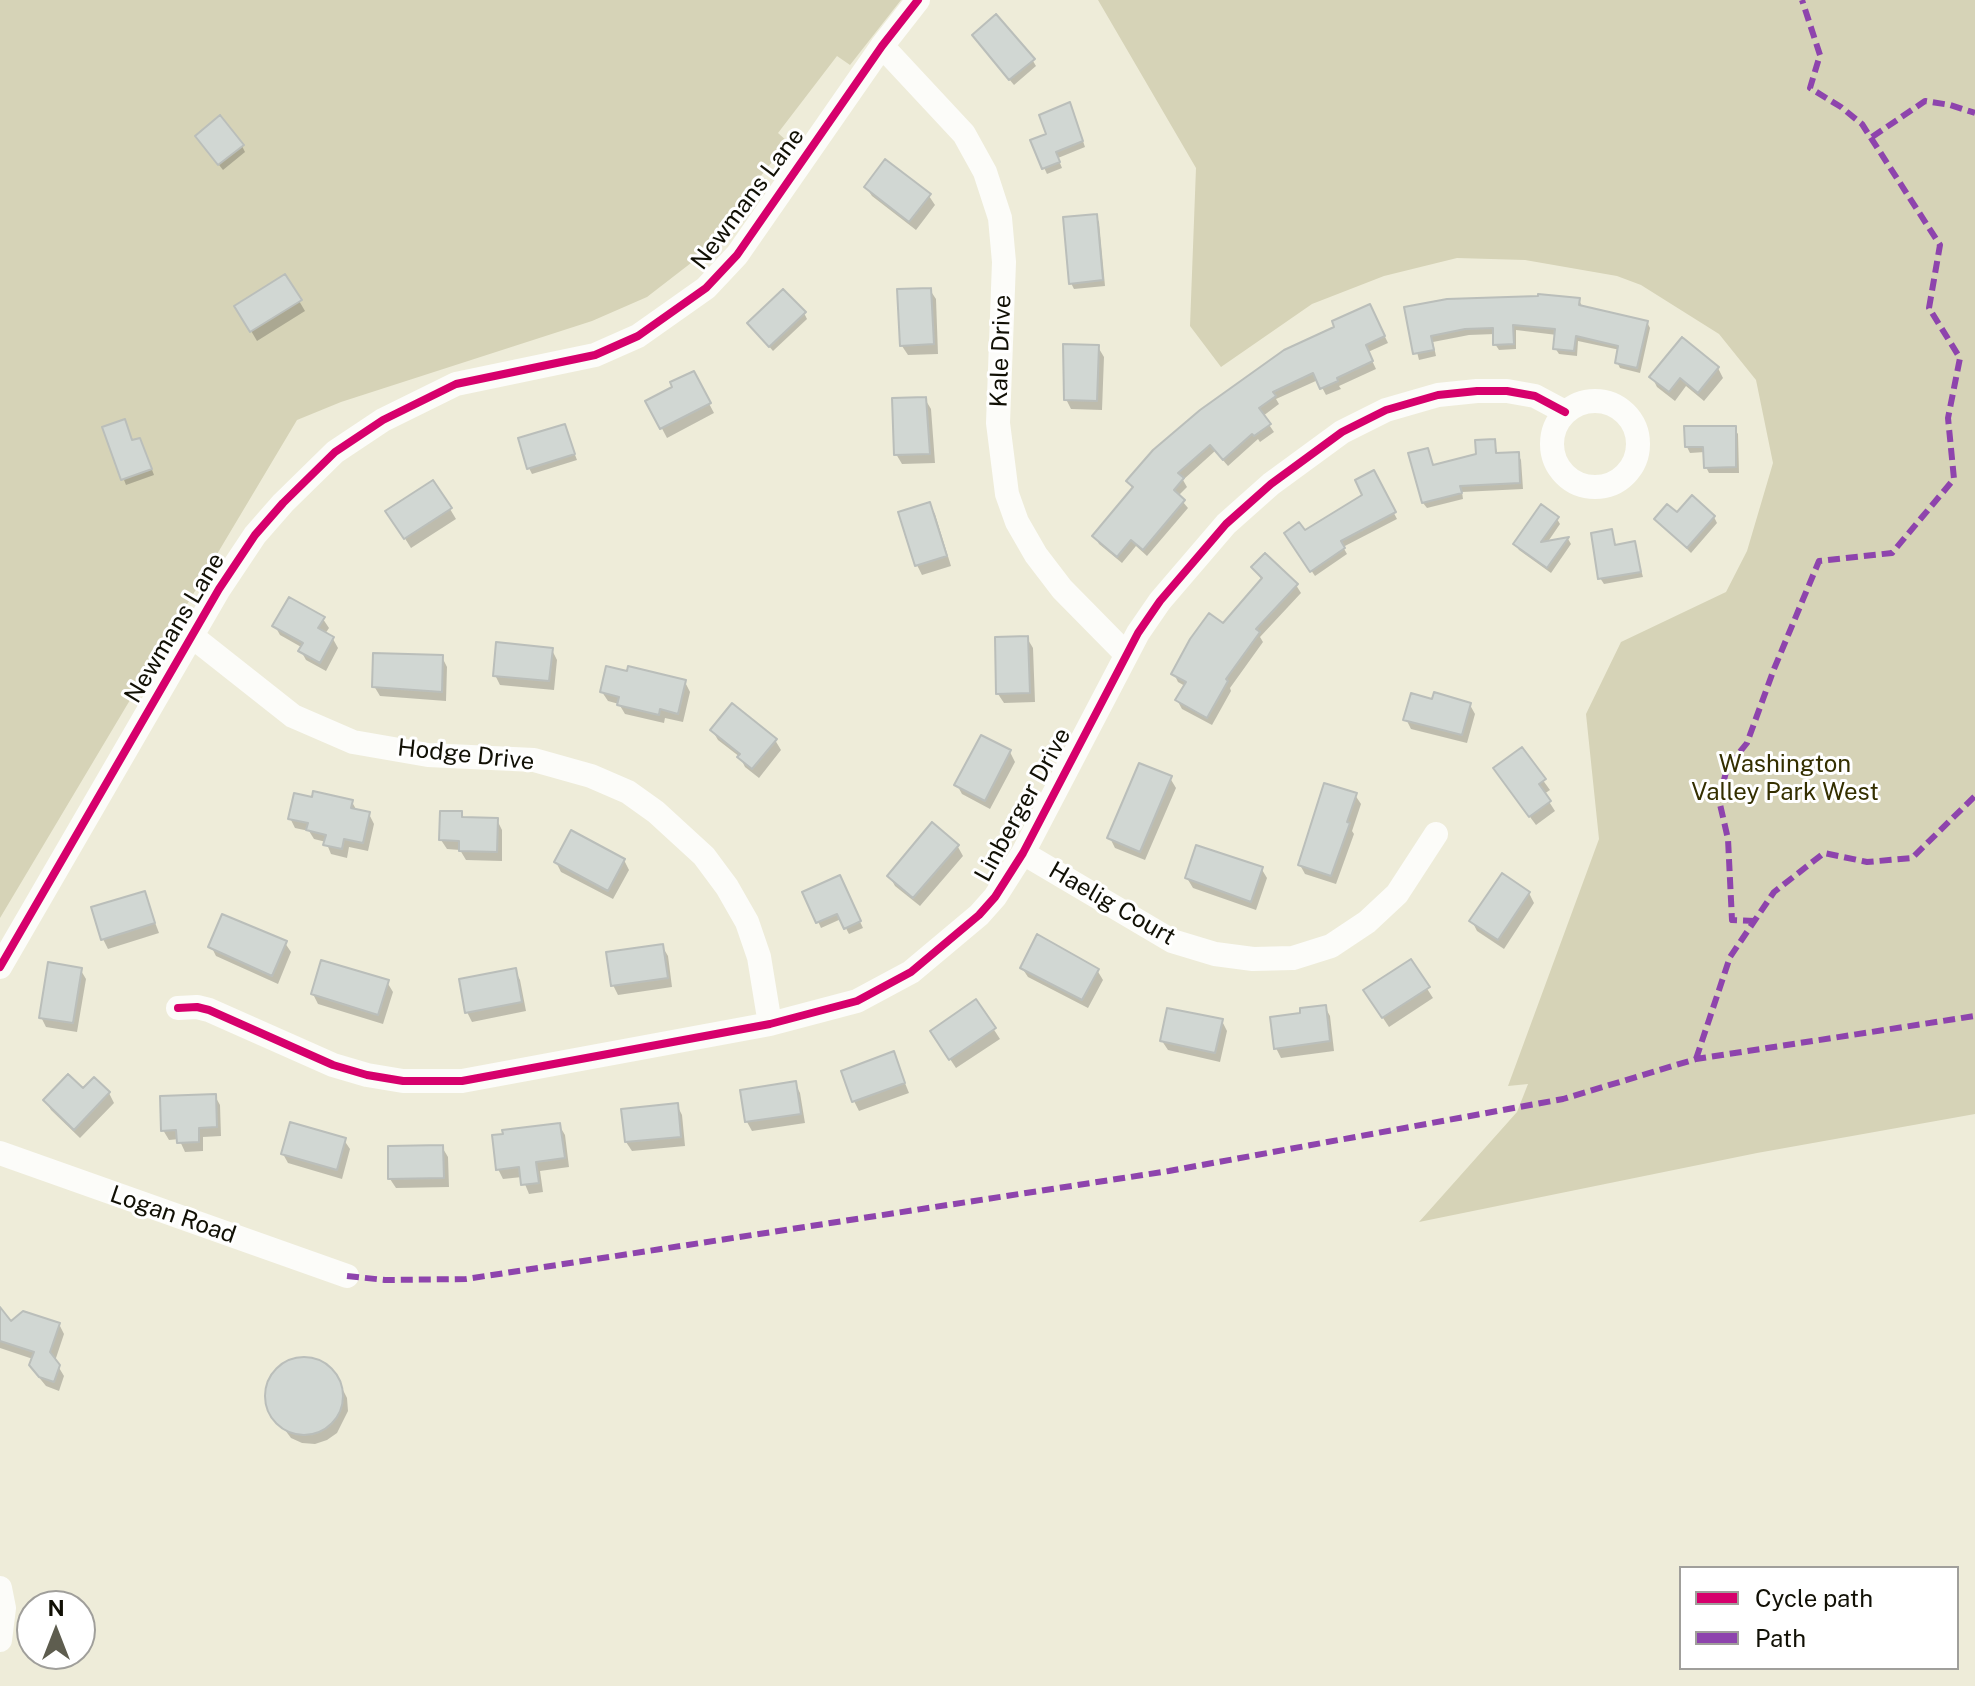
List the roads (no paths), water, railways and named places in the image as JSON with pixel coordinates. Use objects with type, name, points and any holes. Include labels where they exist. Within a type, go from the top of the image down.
[{"type":"street","name":"Newmans Lane","points":[[0,967],[219,589],[255,535],[335,452],[383,420],[456,384],[595,355],[638,336],[706,288],[737,255],[882,46],[918,0]]},
{"type":"street","name":"Kale Drive","points":[[882,46],[964,134],[985,172],[1000,218],[1004,262],[998,423],[1007,494],[1017,522],[1036,555],[1062,589],[1126,654]]},
{"type":"street","name":"Linberger Drive","points":[[178,1008],[209,1010],[333,1065],[367,1075],[403,1081],[462,1081],[770,1024],[857,1001],[911,972],[979,915],[995,897],[1023,853],[1126,654],[1160,601],[1226,524],[1271,484],[1342,432],[1386,410],[1438,395],[1507,391],[1535,396],[1565,412]]},
{"type":"street","name":"Hodge Drive","points":[[193,637],[293,716],[353,742],[428,755],[534,760],[591,776],[628,792],[656,812],[704,856],[727,887],[747,922],[759,957],[770,1024]]},
{"type":"street","name":"Haelig Court","points":[[1023,853],[1172,941],[1215,954],[1253,959],[1293,958],[1331,946],[1367,922],[1397,894],[1436,834]]},
{"type":"street","name":"Logan Road","points":[[0,1153],[347,1276]]},
{"type":"street","points":[[0,1588],[4,1608],[0,1640]]},
{"type":"park label","name":"Washington Valley Park West","points":[[1785,779]]}]
